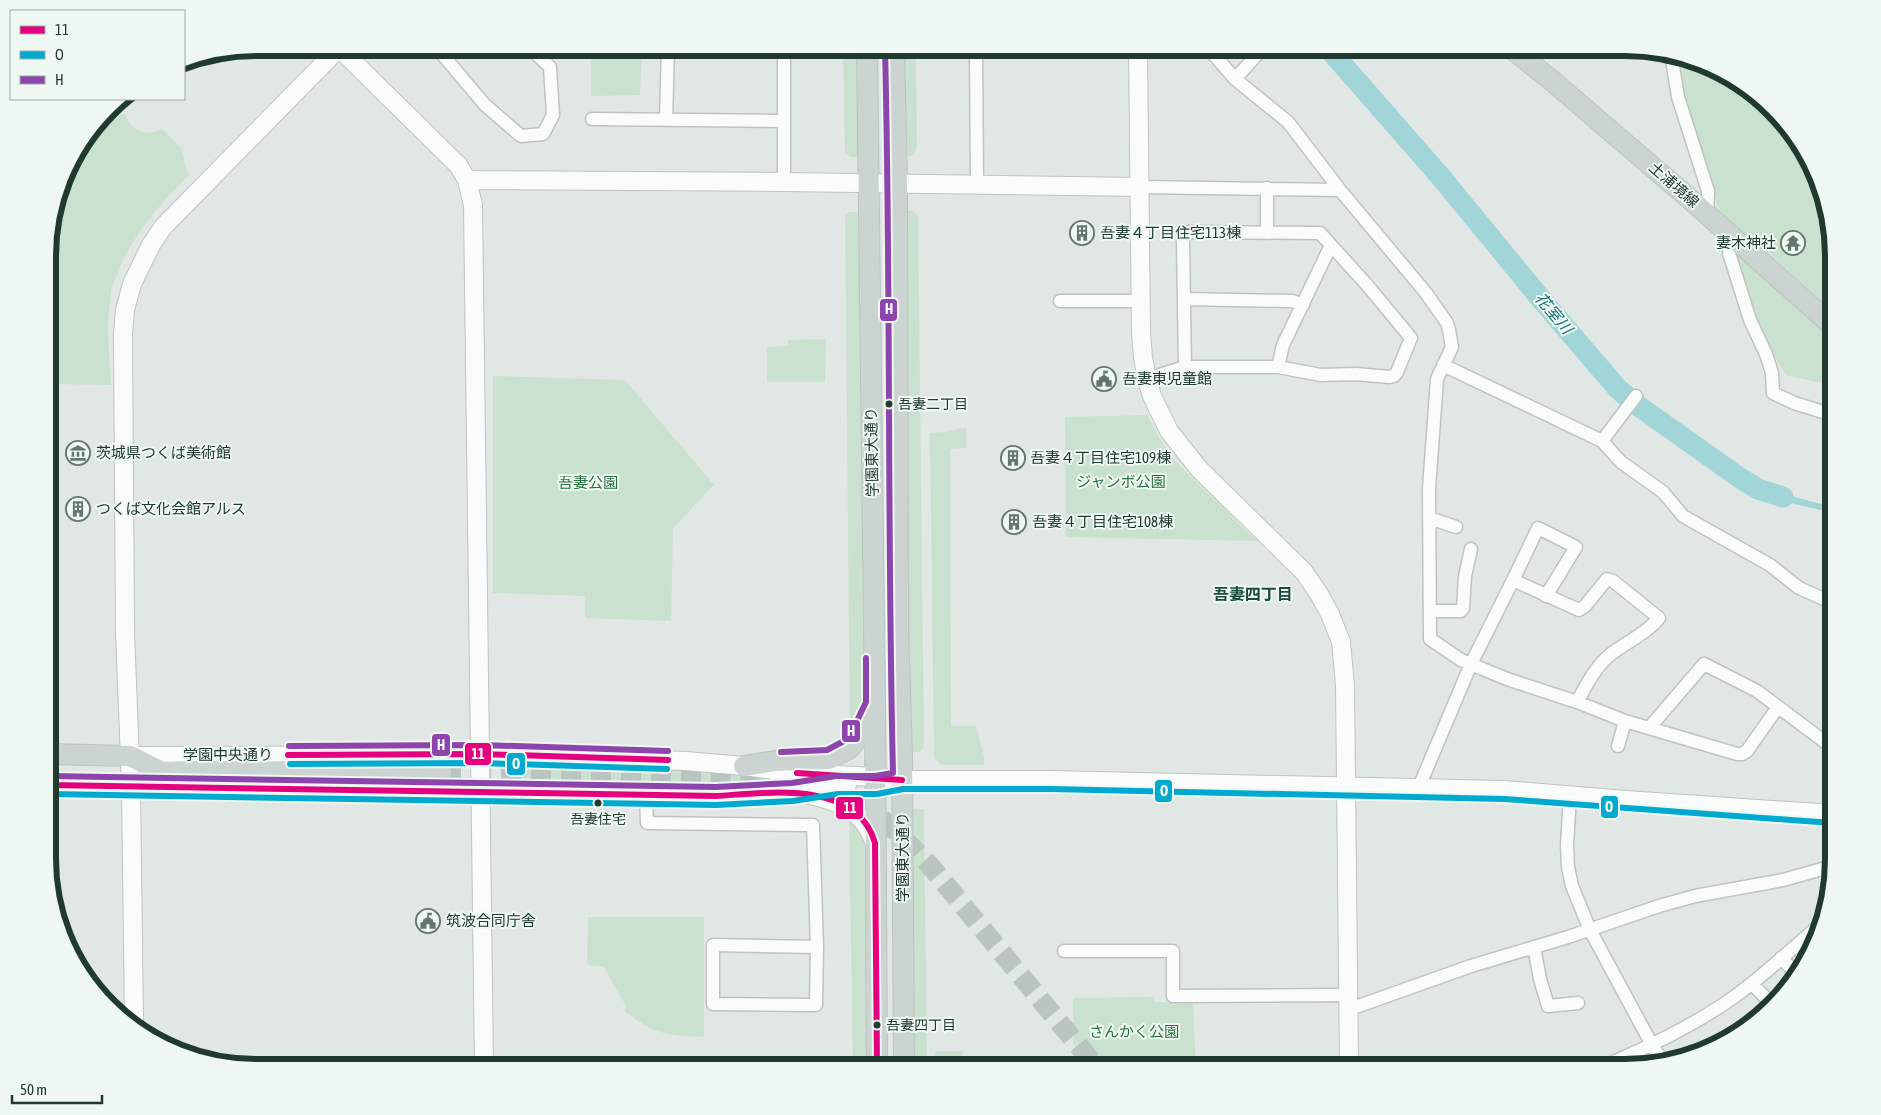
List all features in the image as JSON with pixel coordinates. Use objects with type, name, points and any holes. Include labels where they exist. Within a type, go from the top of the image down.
[{"type":"main road","name":"学園東大通り","points":[[867,56],[876,781],[877,1059]]},
{"type":"main road","name":"学園東大通り","points":[[894,56],[897,184],[898,618],[902,780],[904,1059]]},
{"type":"main road","name":"土浦境線","points":[[1521,56],[1707,214],[1825,319]]},
{"type":"main road","points":[[744,766],[775,761],[830,759],[850,748],[865,726],[875,704]]},
{"type":"main road","name":"学園中央通り","points":[[56,754],[130,756]]},
{"type":"main road","points":[[130,756],[162,772]]},
{"type":"main road","points":[[132,786],[162,772],[441,772]]},
{"type":"main road","name":"学園中央通り","points":[[56,785],[132,786]]},
{"type":"street","points":[[134,1016],[132,786],[125,632],[123,334],[125,310],[132,284],[151,245],[163,227],[331,56]]},
{"type":"street","points":[[347,56],[458,165],[467,180],[472,196],[474,216],[484,1059]]},
{"type":"street","points":[[444,56],[486,105],[521,136],[542,134],[549,125],[553,115],[550,67],[538,56]]},
{"type":"street","points":[[666,120],[668,56]]},
{"type":"street","points":[[784,56],[784,182]]},
{"type":"street","points":[[976,56],[977,185]]},
{"type":"street","points":[[1138,56],[1142,344],[1147,380],[1152,396],[1163,421],[1180,446],[1200,469],[1304,572],[1330,614],[1341,642],[1344,664],[1349,1059]]},
{"type":"street","points":[[1215,56],[1235,79],[1288,122],[1340,190],[1426,293],[1447,323],[1452,347],[1438,380],[1429,489],[1430,639],[1461,660],[1507,679],[1577,702],[1625,721],[1742,754],[1747,751],[1778,707]]},
{"type":"street","points":[[1235,79],[1256,56]]},
{"type":"street","points":[[1672,62],[1678,97],[1708,191],[1707,214]]},
{"type":"street","points":[[592,119],[784,121]]},
{"type":"street","points":[[467,180],[784,182],[1340,190]]},
{"type":"street","points":[[1267,188],[1267,233]]},
{"type":"street","points":[[1147,380],[1185,367],[1278,367],[1321,375],[1356,374],[1389,377],[1394,376],[1397,372],[1410,336],[1324,237],[1317,233],[1185,233],[1183,241],[1185,367]]},
{"type":"street","points":[[1732,236],[1729,253],[1750,320],[1766,354],[1772,373],[1773,393],[1794,403],[1825,413]]},
{"type":"street","points":[[1278,367],[1283,345],[1331,246]]},
{"type":"street","points":[[1184,299],[1292,301],[1303,305]]},
{"type":"street","points":[[1060,301],[1141,300]]},
{"type":"street","points":[[1443,365],[1602,441],[1621,462],[1663,492],[1683,516],[1770,565],[1799,588],[1825,599]]},
{"type":"street","points":[[1602,441],[1632,401]]},
{"type":"street","points":[[1429,518],[1456,527]]},
{"type":"street","points":[[1419,787],[1471,664],[1538,528],[1576,547],[1546,596]]},
{"type":"street","points":[[1430,611],[1461,611],[1463,608],[1465,576],[1471,549]]},
{"type":"street","points":[[1513,580],[1579,610],[1586,606],[1606,579],[1613,582],[1659,618],[1610,654],[1595,670],[1577,702]]},
{"type":"street","points":[[1650,727],[1704,664],[1757,691],[1825,742]]},
{"type":"street","points":[[1618,746],[1625,721]]},
{"type":"street","name":"学園中央通り","points":[[130,756],[480,754],[686,761],[876,781]]},
{"type":"street","name":"学園中央通り","points":[[132,786],[716,796],[793,792],[876,781],[1051,780],[1346,785],[1504,790],[1825,813]]},
{"type":"street","points":[[793,792],[834,800],[852,810],[870,829],[875,843]]},
{"type":"street","points":[[646,795],[647,823],[813,824],[817,947],[816,1005],[713,1004],[713,946],[817,947]]},
{"type":"street","points":[[1570,796],[1567,830],[1568,867],[1572,886],[1590,930],[1659,1056]]},
{"type":"street","points":[[1064,951],[1173,951],[1173,996],[1349,1002],[1590,930],[1659,906],[1695,896],[1783,880],[1824,868]]},
{"type":"street","points":[[1620,1059],[1652,1045],[1712,1011],[1752,984],[1810,933]]},
{"type":"street","points":[[1534,947],[1540,979],[1548,1006],[1578,1003]]},
{"type":"street","points":[[1781,958],[1792,969]]},
{"type":"street","points":[[1752,984],[1767,999]]},
{"type":"green space","points":[[591,56],[642,56],[640,95],[591,96]]},
{"type":"green space","points":[[843,56],[858,56],[859,157],[850,157],[845,152]]},
{"type":"green space","points":[[902,56],[916,56],[917,148],[912,156],[903,156]]},
{"type":"green space","points":[[1680,64],[1713,77],[1736,90],[1766,115],[1791,145],[1804,168],[1814,192],[1821,218],[1825,257],[1825,304],[1719,210],[1688,113]]},
{"type":"green space","points":[[116,114],[125,114],[131,125],[140,131],[150,132],[162,129],[182,149],[186,170],[190,174],[168,197],[139,233],[123,260],[112,286],[108,328],[111,385],[56,384],[56,257],[63,205],[77,168],[90,145],[106,125]]},
{"type":"green space","points":[[904,211],[913,211],[918,216],[924,747],[919,752],[909,752]]},
{"type":"green space","points":[[849,212],[859,212],[865,691],[864,707],[850,738],[845,216]]},
{"type":"green space","points":[[1735,249],[1825,328],[1825,382],[1816,382],[1786,375],[1764,340],[1753,317],[1732,253]]},
{"type":"green space","points":[[826,339],[825,382],[767,382],[767,347],[788,346],[788,340]]},
{"type":"green space","name":"吾妻公園","points":[[493,376],[625,380],[714,485],[673,528],[671,621],[585,618],[585,596],[493,593]]},
{"type":"green space","name":"ジャンボ公園","points":[[1147,415],[1164,446],[1176,462],[1257,541],[1066,537],[1065,417]]},
{"type":"green space","points":[[966,427],[966,448],[950,449],[951,726],[976,726],[984,757],[984,765],[941,765],[934,758],[930,433],[947,432]]},
{"type":"green space","points":[[516,765],[692,767],[812,782],[729,787],[618,787],[560,780],[515,780],[507,777],[507,768]]},
{"type":"green space","points":[[909,809],[924,809],[927,1059],[912,1059]]},
{"type":"green space","points":[[849,817],[864,837],[868,1059],[853,1059]]},
{"type":"green space","points":[[588,917],[704,917],[704,1037],[662,1032],[644,1025],[625,1011],[626,1006],[604,967],[587,965]]},
{"type":"green space","name":"さんかく公園","points":[[1153,997],[1154,1002],[1193,1003],[1196,1059],[1089,1059],[1073,1044],[1073,998]]},
{"type":"green space","points":[[935,1051],[963,1051],[964,1059],[936,1059]]},
{"type":"water","points":[[1758,486],[1825,505],[1825,511],[1778,500],[1756,492]]},
{"type":"waterway","name":"花室川","points":[[1335,56],[1440,176],[1618,389],[1637,405],[1740,478],[1758,489],[1783,497]]},
{"type":"tunnel","points":[[441,772],[718,774],[805,783],[843,795],[871,810],[898,833],[932,868],[1089,1059]]},
{"type":"transit line","name":"H","points":[[56,776],[716,787],[792,783],[836,776],[875,776],[893,773],[885,56]]},
{"type":"transit line","name":"H","points":[[781,752],[827,750],[844,741],[854,727],[866,702],[866,658]]},
{"type":"transit line","name":"H","points":[[289,746],[481,745],[668,751]]},
{"type":"transit line","name":"11","points":[[288,755],[481,754],[668,760]]},
{"type":"transit line","name":"O","points":[[290,764],[481,763],[667,769]]},
{"type":"transit line","name":"11","points":[[797,773],[902,780]]},
{"type":"transit line","name":"11","points":[[56,785],[716,796],[784,793],[808,794],[830,799],[850,808],[865,822],[875,843],[877,1059]]},
{"type":"transit line","name":"O","points":[[56,794],[716,805],[793,801],[838,794],[877,794],[903,789],[1051,789],[1504,799],[1825,822]]},
{"type":"place","name":"吾妻４丁目住宅113棟","points":[[1082,233]]},
{"type":"place","name":"妻木神社","points":[[1793,243]]},
{"type":"place","name":"吾妻東児童館","points":[[1104,379]]},
{"type":"place","name":"吾妻二丁目","points":[[889,404]]},
{"type":"place","name":"茨城県つくば美術館","points":[[78,453]]},
{"type":"place","name":"吾妻４丁目住宅109棟","points":[[1013,458]]},
{"type":"place","name":"つくば文化会館アルス","points":[[78,509]]},
{"type":"place","name":"吾妻４丁目住宅108棟","points":[[1014,522]]},
{"type":"place","name":"吾妻住宅","points":[[598,803]]},
{"type":"place","name":"筑波合同庁舎","points":[[428,921]]},
{"type":"place","name":"吾妻四丁目","points":[[877,1025]]},
{"type":"district","name":"吾妻四丁目","points":[[1253,594]]}]
